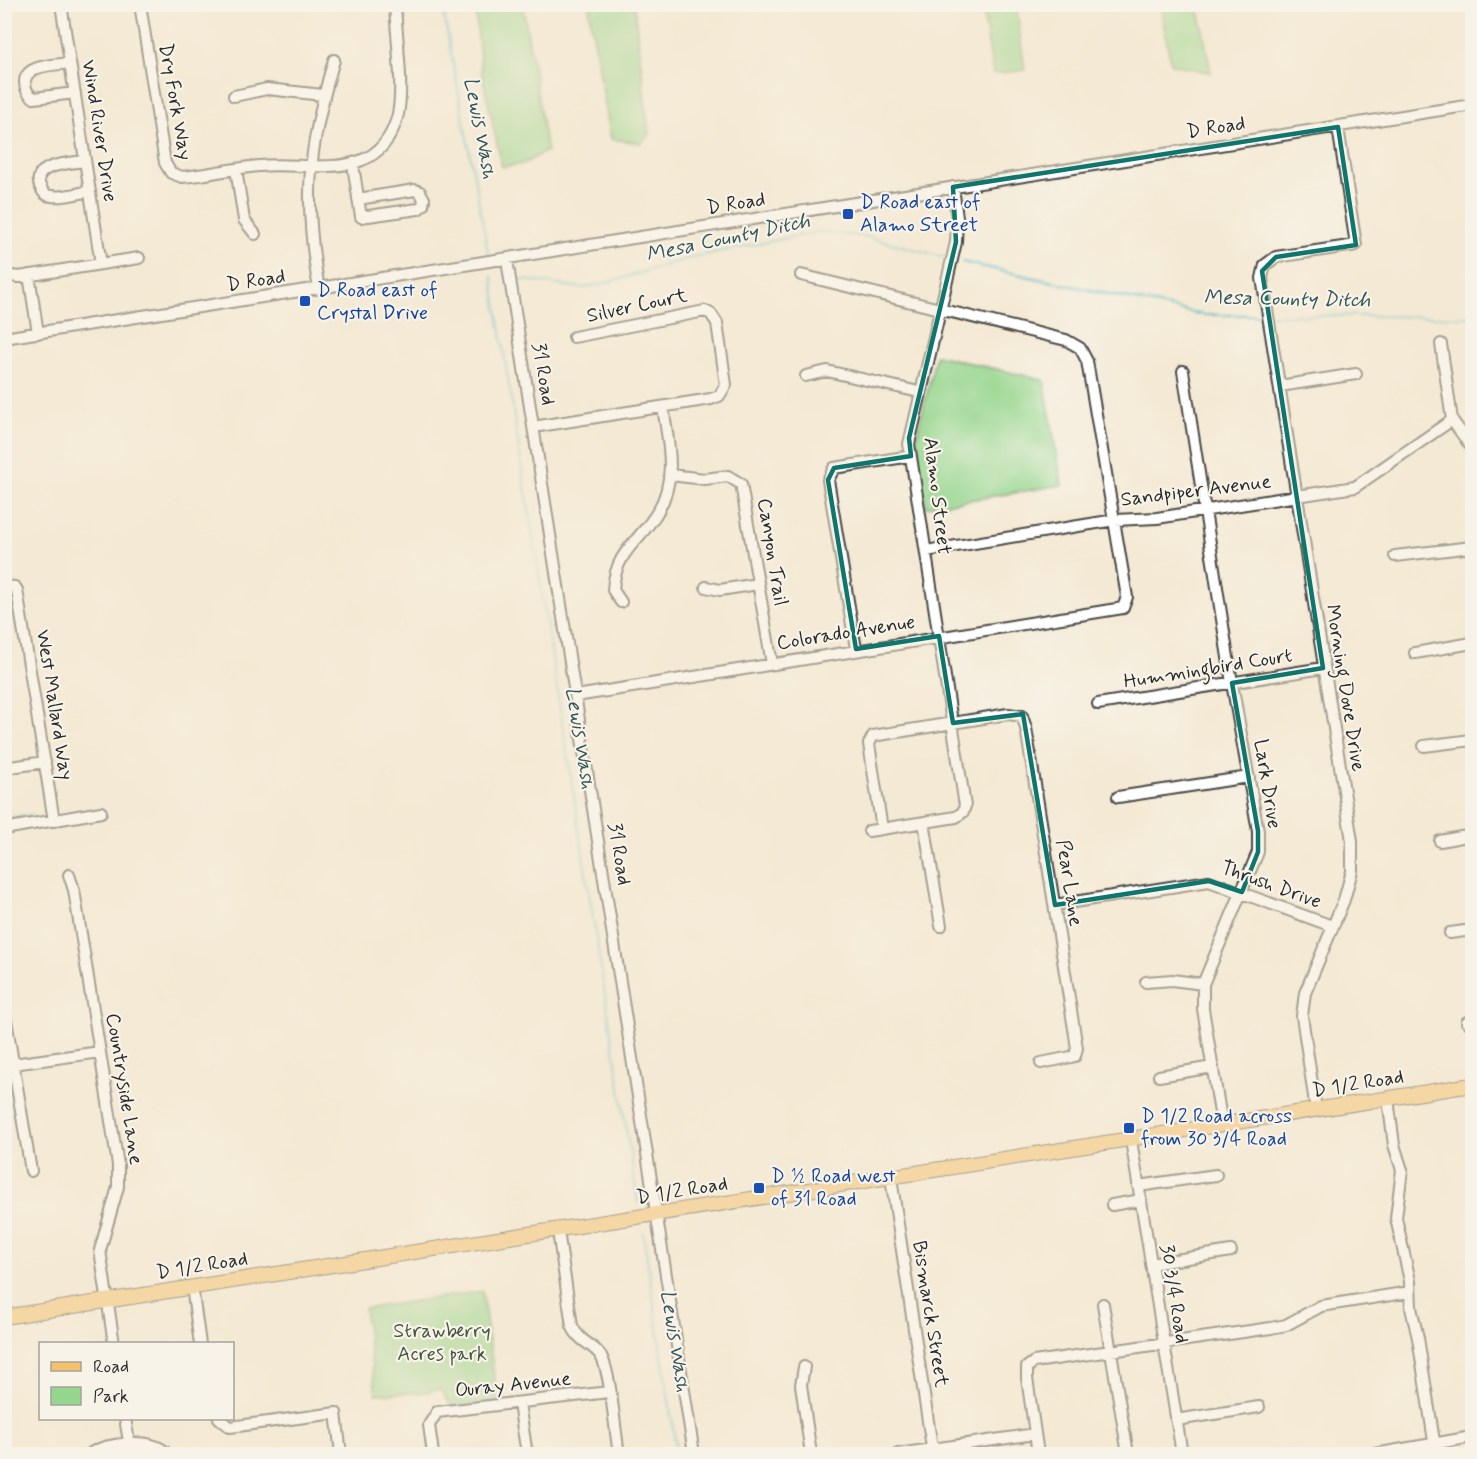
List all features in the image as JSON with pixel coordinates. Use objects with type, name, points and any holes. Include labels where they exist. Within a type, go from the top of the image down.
[{"type":"main road","name":"D 1/2 Road","points":[[4,1317],[1473,1085]]},
{"type":"street","name":"Wind River Drive","points":[[61,4],[101,264]]},
{"type":"street","name":"Dry Fork Way","points":[[140,4],[168,170],[182,177],[279,165],[336,168],[353,165]]},
{"type":"street","points":[[358,200],[415,190],[420,192],[424,199],[418,209],[361,217],[358,200],[353,165],[381,145],[397,115],[399,99],[395,4]]},
{"type":"street","points":[[319,290],[308,194],[309,166],[323,95],[334,60]]},
{"type":"street","points":[[70,63],[35,68],[29,72],[25,81],[26,90],[34,98],[75,93]]},
{"type":"street","points":[[234,96],[267,89],[323,95]]},
{"type":"street","name":"D Road","points":[[4,338],[319,290],[1473,105]]},
{"type":"street","name":"Morning Dove Drive","points":[[1316,1110],[1302,1016],[1305,993],[1344,900],[1352,871],[1352,841],[1262,278],[1265,265],[1276,257],[1356,245],[1338,127]]},
{"type":"street","points":[[85,161],[48,167],[40,176],[39,184],[42,191],[53,197],[90,191]]},
{"type":"street","points":[[236,169],[244,220],[255,234]]},
{"type":"street","name":"Alamo Street","points":[[924,822],[956,817],[963,812],[964,802],[909,438],[958,230],[953,187]]},
{"type":"street","points":[[4,275],[29,275],[139,258]]},
{"type":"street","name":"31 Road","points":[[507,260],[694,1455]]},
{"type":"street","points":[[29,275],[38,333]]},
{"type":"street","points":[[801,275],[1066,339],[1080,348],[1087,361],[1115,520]]},
{"type":"street","name":"Silver Court","points":[[574,338],[697,310],[708,312],[717,323],[726,381],[724,389],[711,399],[663,406]]},
{"type":"street","points":[[1441,344],[1452,420],[1473,448]]},
{"type":"street","points":[[806,376],[827,371],[919,392]]},
{"type":"street","name":"Lark Drive","points":[[1183,371],[1232,683],[1258,831],[1258,852],[1203,984],[1203,1009],[1222,1125]]},
{"type":"street","points":[[1280,386],[1356,374]]},
{"type":"street","points":[[533,427],[663,406],[670,453],[670,475],[658,512],[630,543],[616,571],[613,590],[621,602]]},
{"type":"street","name":"Sandpiper Avenue","points":[[926,551],[1115,520],[1157,518],[1355,487],[1452,420]]},
{"type":"street","points":[[856,649],[828,480],[834,468],[911,456]]},
{"type":"street","name":"Canyon Trail","points":[[670,475],[705,479],[728,476],[741,484],[772,664]]},
{"type":"street","name":"Colorado Avenue","points":[[576,696],[856,649],[1123,608],[1127,597],[1115,520]]},
{"type":"street","points":[[1395,556],[1473,547]]},
{"type":"street","points":[[706,587],[720,590],[758,584]]},
{"type":"street","name":"West Mallard Way","points":[[4,586],[15,587],[17,595],[54,820]]},
{"type":"street","points":[[1415,653],[1473,644]]},
{"type":"street","name":"Hummingbird Court","points":[[1098,704],[1323,668]]},
{"type":"street","name":"Pear Lane","points":[[953,723],[1008,714],[1022,716],[1026,728],[1077,1048],[1075,1056],[1041,1063]]},
{"type":"street","points":[[882,829],[869,744],[871,738],[876,734],[953,723]]},
{"type":"street","points":[[1424,746],[1473,740]]},
{"type":"street","points":[[4,768],[45,762]]},
{"type":"street","points":[[1118,797],[1249,777]]},
{"type":"street","points":[[4,829],[101,812]]},
{"type":"street","points":[[869,831],[924,822],[941,926]]},
{"type":"street","points":[[1440,840],[1473,835]]},
{"type":"street","name":"Countryside Lane","points":[[69,874],[74,890],[119,1176],[100,1250],[114,1342]]},
{"type":"street","name":"Thrush Drive","points":[[1055,905],[1209,881],[1332,926]]},
{"type":"street","points":[[1450,933],[1473,930]]},
{"type":"street","points":[[1146,982],[1172,980],[1203,984]]},
{"type":"street","points":[[4,1008],[31,1171]]},
{"type":"street","points":[[13,1064],[100,1052]]},
{"type":"street","points":[[1159,1076],[1213,1067]]},
{"type":"street","points":[[1388,1099],[1394,1145],[1402,1170],[1396,1218],[1410,1281],[1435,1449]]},
{"type":"street","name":"30 3/4 Road","points":[[1131,1140],[1182,1455]]},
{"type":"street","points":[[1138,1186],[1216,1176]]},
{"type":"street","name":"Bismarck Street","points":[[891,1178],[932,1452]]},
{"type":"street","points":[[1112,1205],[1141,1200]]},
{"type":"street","points":[[558,1230],[572,1326],[577,1338],[601,1356],[619,1455]]},
{"type":"street","points":[[1151,1264],[1231,1251]]},
{"type":"street","points":[[192,1287],[200,1342]]},
{"type":"street","points":[[1038,1455],[1027,1368],[1034,1362],[1286,1325],[1321,1306],[1410,1292]]},
{"type":"street","points":[[1103,1304],[1128,1455]]},
{"type":"street","points":[[804,1367],[801,1385],[811,1455]]},
{"type":"street","name":"Ouray Avenue","points":[[434,1455],[429,1425],[437,1412],[609,1392]]},
{"type":"street","points":[[519,1404],[527,1455]]},
{"type":"street","points":[[1176,1420],[1258,1407]]},
{"type":"street","points":[[220,1420],[230,1427],[336,1413],[341,1455]]},
{"type":"street","points":[[125,1420],[129,1442]]},
{"type":"street","points":[[898,1455],[932,1452],[1035,1434]]},
{"type":"street","points":[[1375,1455],[1435,1449],[1473,1437]]},
{"type":"street","points":[[90,1455],[129,1442],[158,1446],[167,1455]]},
{"type":"highlighted area","points":[[1338,127],[1356,245],[1276,257],[1262,271],[1323,668],[1232,683],[1258,831],[1258,852],[1242,892],[1209,881],[1055,905],[1023,714],[953,723],[939,636],[856,649],[828,480],[834,468],[911,456],[909,438],[956,242],[953,187]]},
{"type":"green space","points":[[475,5],[523,5],[547,151],[523,164],[502,167],[481,70]]},
{"type":"green space","points":[[588,5],[634,5],[649,135],[641,143],[611,139]]},
{"type":"green space","points":[[982,5],[1016,5],[1025,70],[993,74]]},
{"type":"green space","points":[[1160,5],[1198,5],[1211,73],[1171,64]]},
{"type":"green space","points":[[936,355],[1044,380],[1062,485],[926,507],[916,439]]},
{"type":"green space","name":"Strawberry Acres park","points":[[482,1291],[498,1403],[450,1405],[440,1389],[421,1393],[376,1394],[364,1309]]},
{"type":"waterway","name":"Lewis Wash","points":[[442,4],[489,257]]},
{"type":"waterway","name":"Mesa County Ditch","points":[[518,279],[582,288],[693,257],[817,232],[864,236],[944,257]]},
{"type":"waterway","name":"Mesa County Ditch","points":[[962,262],[1204,315],[1266,315]]},
{"type":"waterway","name":"Lewis Wash","points":[[492,277],[638,1203]]},
{"type":"waterway","name":"Mesa County Ditch","points":[[1271,315],[1472,317]]},
{"type":"waterway","points":[[4,818],[33,814]]},
{"type":"waterway","name":"Lewis Wash","points":[[643,1232],[677,1454]]},
{"type":"place","name":"D Road east of Alamo Street","points":[[848,214]]},
{"type":"place","name":"D Road east of Crystal Drive","points":[[305,301]]},
{"type":"place","name":"D 1/2 Road across from 30 3/4 Road","points":[[1129,1128]]},
{"type":"place","name":"D ½ Road west of 31 Road","points":[[759,1188]]}]
